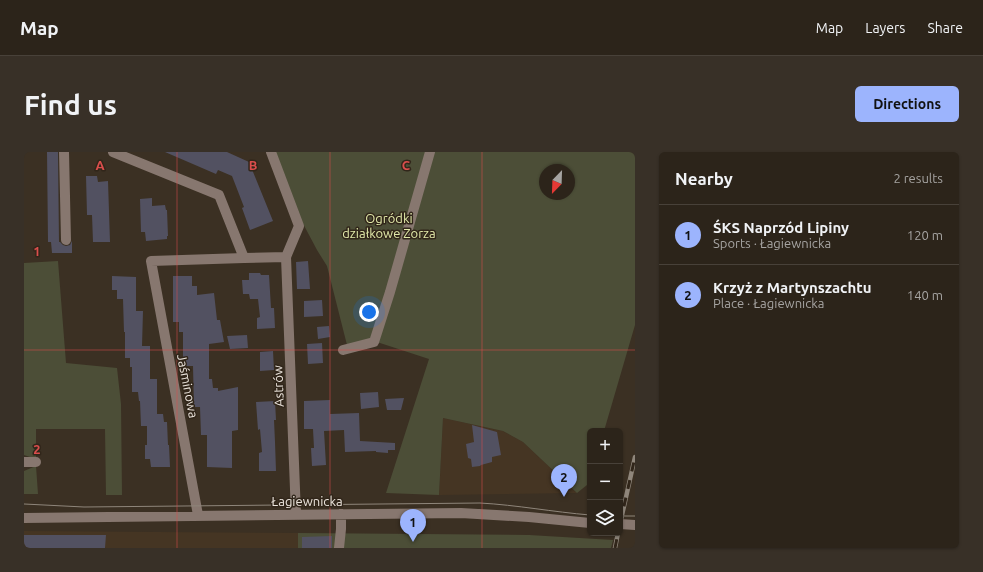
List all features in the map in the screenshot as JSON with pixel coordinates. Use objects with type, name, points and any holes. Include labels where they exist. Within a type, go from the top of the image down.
[{"type":"street","points":[[64,152],[66,240]]},
{"type":"street","points":[[114,152],[219,195],[244,258],[286,257]]},
{"type":"street","name":"Astrów","points":[[272,152],[299,226],[286,257],[296,514]]},
{"type":"street","points":[[343,350],[374,342],[390,292],[430,152]]},
{"type":"street","name":"Jaśminowa","points":[[198,515],[151,261],[244,258]]},
{"type":"street","points":[[24,462],[36,462]]},
{"type":"street","name":"Łagiewnicka","points":[[24,518],[461,513],[587,523]]},
{"type":"street","points":[[339,548],[341,514]]},
{"type":"street","points":[[623,524],[635,525]]},
{"type":"shaded area","points":[[443,418],[503,431],[523,442],[577,493],[439,495]]},
{"type":"shaded area","points":[[24,531],[298,533],[298,548],[24,548]]},
{"type":"green space","name":"Ogródki działkowe Zorza","points":[[273,152],[635,152],[635,325],[605,428],[587,428],[587,485],[577,493],[523,442],[503,431],[443,418],[439,495],[386,493],[429,359],[380,343],[347,345],[327,266],[291,201]]},
{"type":"green space","points":[[58,261],[66,363],[117,368],[121,404],[122,495],[106,495],[105,429],[36,429],[36,459],[24,455],[24,263]]},
{"type":"green space","points":[[36,466],[38,494],[24,494],[24,471]]},
{"type":"green space","points":[[298,533],[529,535],[613,540],[611,548],[298,548]]},
{"type":"building","points":[[47,152],[58,152],[59,242],[48,242]]},
{"type":"building","points":[[165,152],[227,152],[249,162],[273,221],[250,230],[242,208],[244,207],[232,176],[218,170],[216,174]]},
{"type":"building","points":[[86,176],[97,176],[98,182],[108,181],[110,242],[93,242],[92,215],[87,215]]},
{"type":"building","points":[[152,198],[152,206],[165,205],[167,210],[167,239],[146,241],[145,232],[141,232],[140,199]]},
{"type":"building","points":[[72,241],[72,253],[52,253],[51,242],[60,242],[66,246],[70,245]]},
{"type":"building","points":[[308,261],[310,289],[297,289],[296,262]]},
{"type":"building","points":[[249,273],[269,275],[271,308],[274,308],[275,328],[257,329],[257,318],[260,317],[258,299],[250,299],[249,294],[243,294],[242,280],[249,280]]},
{"type":"building","points":[[112,276],[136,277],[136,311],[143,311],[142,346],[150,346],[150,379],[157,379],[157,414],[163,414],[164,422],[167,422],[170,467],[151,467],[150,459],[145,459],[147,426],[141,426],[140,401],[138,392],[132,392],[132,367],[130,367],[130,358],[125,358],[123,299],[117,299],[117,290],[112,290]]},
{"type":"building","points":[[173,276],[192,276],[192,286],[197,286],[197,295],[214,293],[217,320],[220,320],[224,342],[209,344],[209,379],[212,379],[213,388],[218,388],[218,391],[238,387],[238,430],[232,431],[232,468],[207,467],[207,435],[201,435],[200,407],[194,407],[193,366],[186,366],[186,357],[183,357],[183,332],[179,332],[179,322],[173,322]]},
{"type":"building","points":[[322,300],[323,316],[304,317],[304,301]]},
{"type":"building","points":[[329,326],[330,337],[318,339],[317,327]]},
{"type":"building","points":[[247,335],[248,348],[230,349],[227,336]]},
{"type":"building","points":[[322,343],[323,363],[308,364],[307,344]]},
{"type":"building","points":[[273,351],[274,370],[260,371],[260,352]]},
{"type":"building","points":[[378,392],[379,407],[361,409],[360,393]]},
{"type":"building","points":[[404,398],[401,410],[387,410],[385,399]]},
{"type":"building","points":[[330,400],[330,414],[359,413],[360,441],[395,443],[395,450],[388,450],[388,453],[376,451],[345,452],[344,430],[324,431],[326,465],[312,466],[311,448],[314,448],[313,429],[304,429],[304,401]]},
{"type":"building","points":[[275,401],[276,420],[274,420],[276,471],[259,471],[259,453],[262,452],[260,429],[258,430],[256,402]]},
{"type":"building","points":[[472,425],[497,432],[501,455],[492,457],[492,462],[472,467],[471,459],[468,458],[466,444],[474,442]]},
{"type":"building","points":[[24,535],[106,535],[105,548],[24,548]]},
{"type":"building","points":[[332,536],[332,548],[302,548],[302,537]]},
{"type":"tram line","points":[[24,504],[84,507],[480,503],[587,515]]},
{"type":"tram line","points":[[623,516],[635,516]]},
{"type":"railway","points":[[623,511],[635,457]]},
{"type":"railway","points":[[615,548],[617,536]]},
{"type":"place","name":"Krzyż z Martynszachtu","points":[[564,497]]},
{"type":"place","name":"ŚKS Naprzód Lipiny","points":[[413,542]]}]
